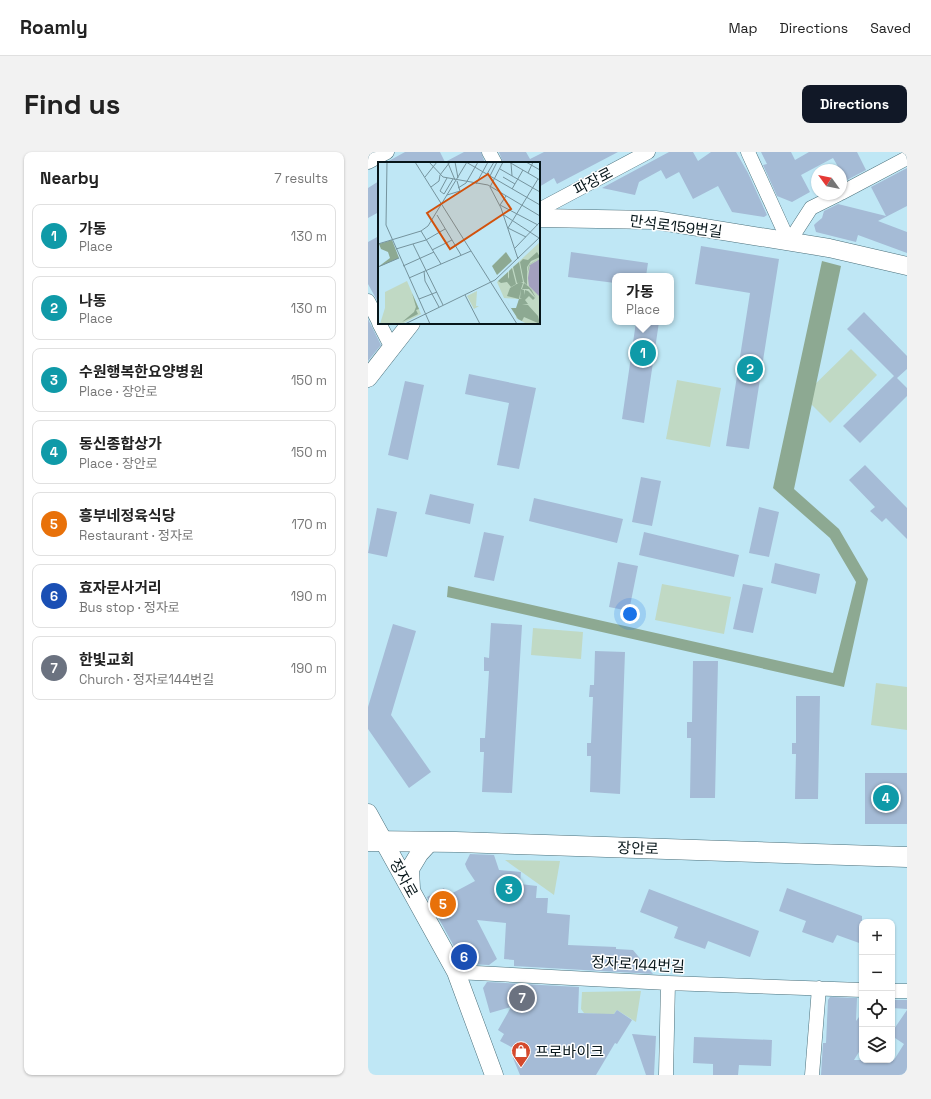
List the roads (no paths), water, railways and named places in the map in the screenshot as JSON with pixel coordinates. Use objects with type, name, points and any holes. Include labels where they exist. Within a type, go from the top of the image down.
[{"type":"main road","name":"장안로","points":[[376,841],[456,842],[907,857]]},
{"type":"street","points":[[368,161],[387,152]]},
{"type":"street","points":[[489,152],[494,162]]},
{"type":"street","name":"파장로","points":[[540,209],[648,152]]},
{"type":"street","points":[[748,152],[789,242]]},
{"type":"street","points":[[847,189],[907,158]]},
{"type":"street","points":[[789,242],[811,208],[826,200]]},
{"type":"street","name":"만석로159번길","points":[[540,218],[655,220],[829,248],[907,266]]},
{"type":"street","points":[[368,300],[378,321]]},
{"type":"street","points":[[380,324],[392,348]]},
{"type":"street","points":[[368,378],[410,324]]},
{"type":"street","name":"정자로","points":[[368,813],[376,841],[411,890],[456,972],[494,1075]]},
{"type":"street","points":[[411,890],[410,869],[419,854],[430,842]]},
{"type":"street","name":"정자로144번길","points":[[456,972],[668,983],[859,990]]},
{"type":"street","points":[[666,1075],[668,983]]},
{"type":"street","points":[[812,1075],[819,988]]},
{"type":"street","points":[[895,991],[907,991]]},
{"type":"place","name":"가동","points":[[643,353]]},
{"type":"place","name":"나동","points":[[750,369]]},
{"type":"place","name":"동신종합상가","points":[[886,798]]},
{"type":"place","name":"수원행복한요양병원","points":[[509,889]]},
{"type":"place","name":"흥부네정육식당","points":[[443,904]]},
{"type":"place","name":"효자문사거리","points":[[464,957]]},
{"type":"place","name":"한빛교회","points":[[522,998]]},
{"type":"place","name":"프로바이크","points":[[521,1068]]}]
